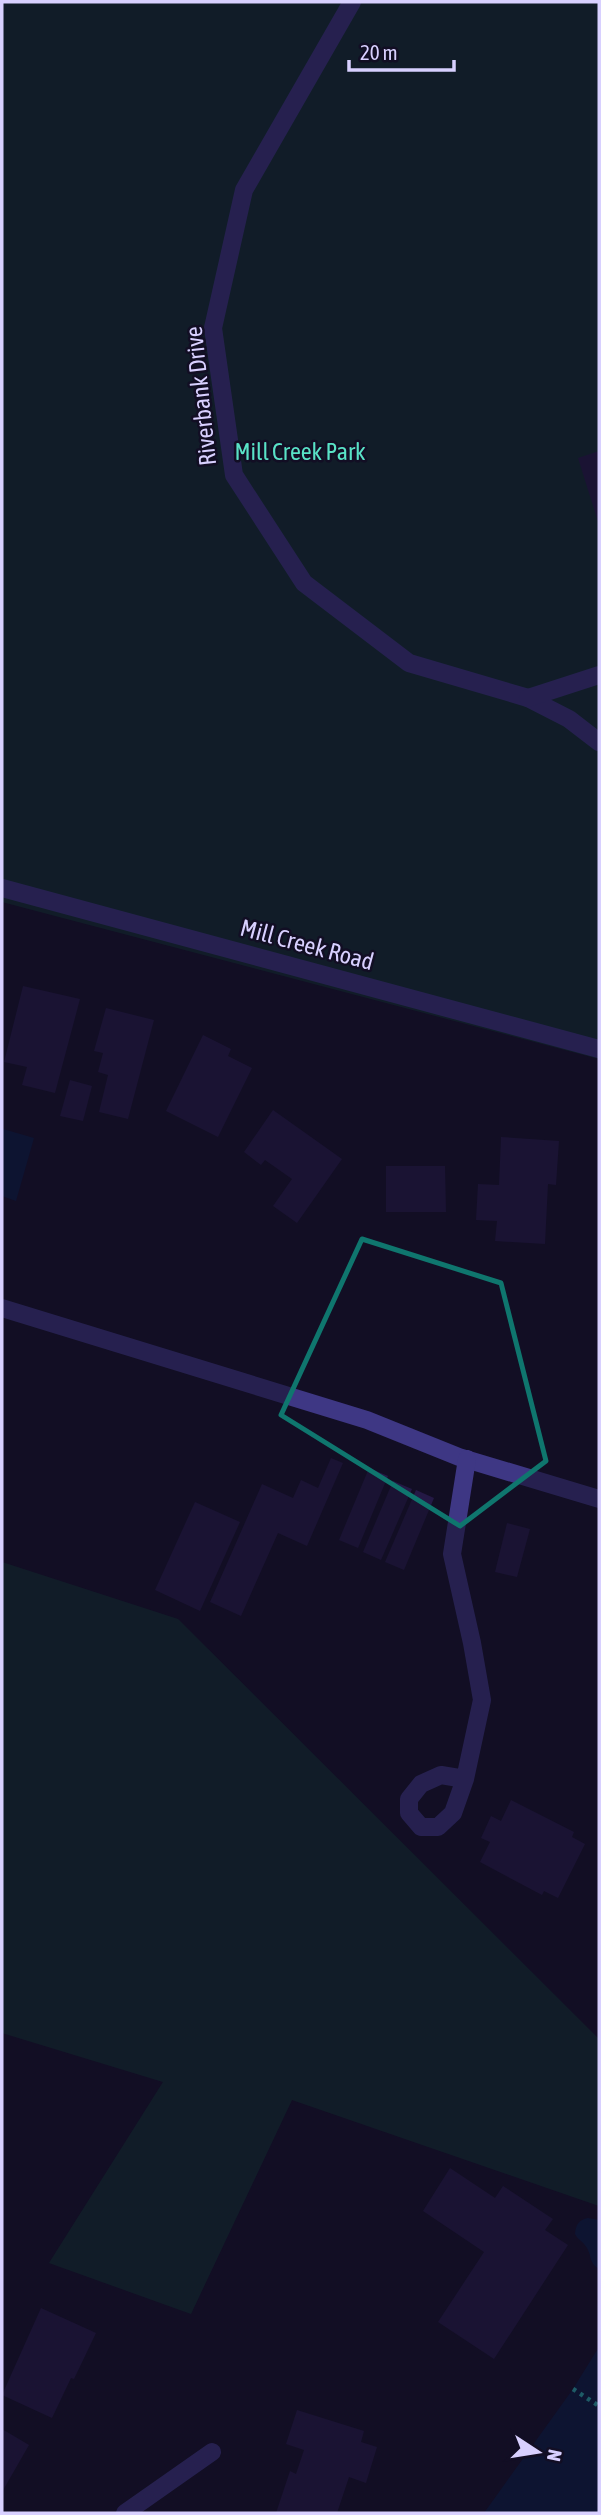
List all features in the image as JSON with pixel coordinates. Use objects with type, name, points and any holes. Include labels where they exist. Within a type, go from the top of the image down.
[{"type":"street","name":"Riverbank Drive","points":[[352,2],[244,190],[213,328],[234,475],[304,583],[409,663],[528,698],[569,719],[599,742]]},
{"type":"street","points":[[528,698],[599,675]]},
{"type":"street","name":"Mill Creek Road","points":[[2,888],[599,1049]]},
{"type":"street","points":[[2,1308],[367,1420],[467,1460],[599,1499]]},
{"type":"street","points":[[465,1779],[482,1700],[452,1554],[467,1460]]},
{"type":"street","points":[[125,2513],[212,2452]]},
{"type":"path","points":[[573,2389],[599,2406]]},
{"type":"highlighted area","points":[[362,1239],[501,1283],[546,1461],[460,1526],[281,1415]]},
{"type":"green space","name":"Mill Creek Park","points":[[2,2],[599,2],[599,1059],[2,902]]},
{"type":"green space","points":[[2,1562],[178,1619],[599,2039],[599,2206],[292,2100],[191,2314],[49,2263],[163,2082],[2,2033]]},
{"type":"water","points":[[3,1129],[34,1138],[16,1201],[2,1196]]},
{"type":"water","points":[[588,2218],[599,2220],[599,2269],[592,2262],[586,2246],[575,2234],[578,2223]]},
{"type":"water","points":[[599,2347],[599,2513],[484,2513],[573,2389]]},
{"type":"building","points":[[599,451],[599,525],[578,458]]},
{"type":"building","points":[[23,986],[80,999],[55,1093],[22,1085],[27,1067],[4,1062]]},
{"type":"building","points":[[106,1008],[154,1020],[128,1119],[99,1112],[108,1075],[98,1072],[103,1053],[94,1051]]},
{"type":"building","points":[[203,1035],[231,1049],[228,1056],[252,1068],[218,1137],[166,1111]]},
{"type":"building","points":[[70,1080],[92,1086],[83,1121],[60,1116]]},
{"type":"building","points":[[273,1110],[342,1159],[297,1223],[273,1206],[292,1179],[265,1160],[261,1165],[244,1152]]},
{"type":"building","points":[[501,1137],[559,1141],[556,1185],[548,1184],[545,1244],[495,1241],[497,1221],[476,1220],[478,1184],[499,1185]]},
{"type":"building","points":[[386,1166],[445,1166],[446,1212],[386,1212]]},
{"type":"building","points":[[331,1458],[343,1463],[307,1546],[278,1533],[241,1616],[210,1602],[262,1484],[293,1498],[301,1480],[318,1488]]},
{"type":"building","points":[[369,1468],[388,1476],[358,1548],[339,1540]]},
{"type":"building","points":[[393,1481],[412,1489],[381,1560],[363,1552]]},
{"type":"building","points":[[416,1490],[434,1498],[404,1570],[385,1562]]},
{"type":"building","points":[[195,1502],[240,1522],[200,1611],[155,1590]]},
{"type":"building","points":[[507,1523],[530,1529],[517,1577],[495,1572]]},
{"type":"building","points":[[511,1800],[574,1832],[572,1837],[585,1844],[558,1898],[544,1891],[542,1895],[480,1862],[490,1842],[481,1838],[491,1816],[501,1821]]},
{"type":"building","points":[[450,2168],[495,2198],[503,2186],[553,2219],[545,2230],[568,2245],[494,2359],[438,2322],[484,2252],[423,2211]]},
{"type":"building","points":[[41,2308],[96,2333],[52,2418],[2,2395]]},
{"type":"building","points":[[297,2410],[364,2431],[361,2442],[377,2447],[366,2483],[349,2477],[337,2513],[276,2513],[290,2471],[296,2474],[304,2450],[286,2444]]},
{"type":"building","points":[[2,2429],[29,2445],[2,2492]]}]
